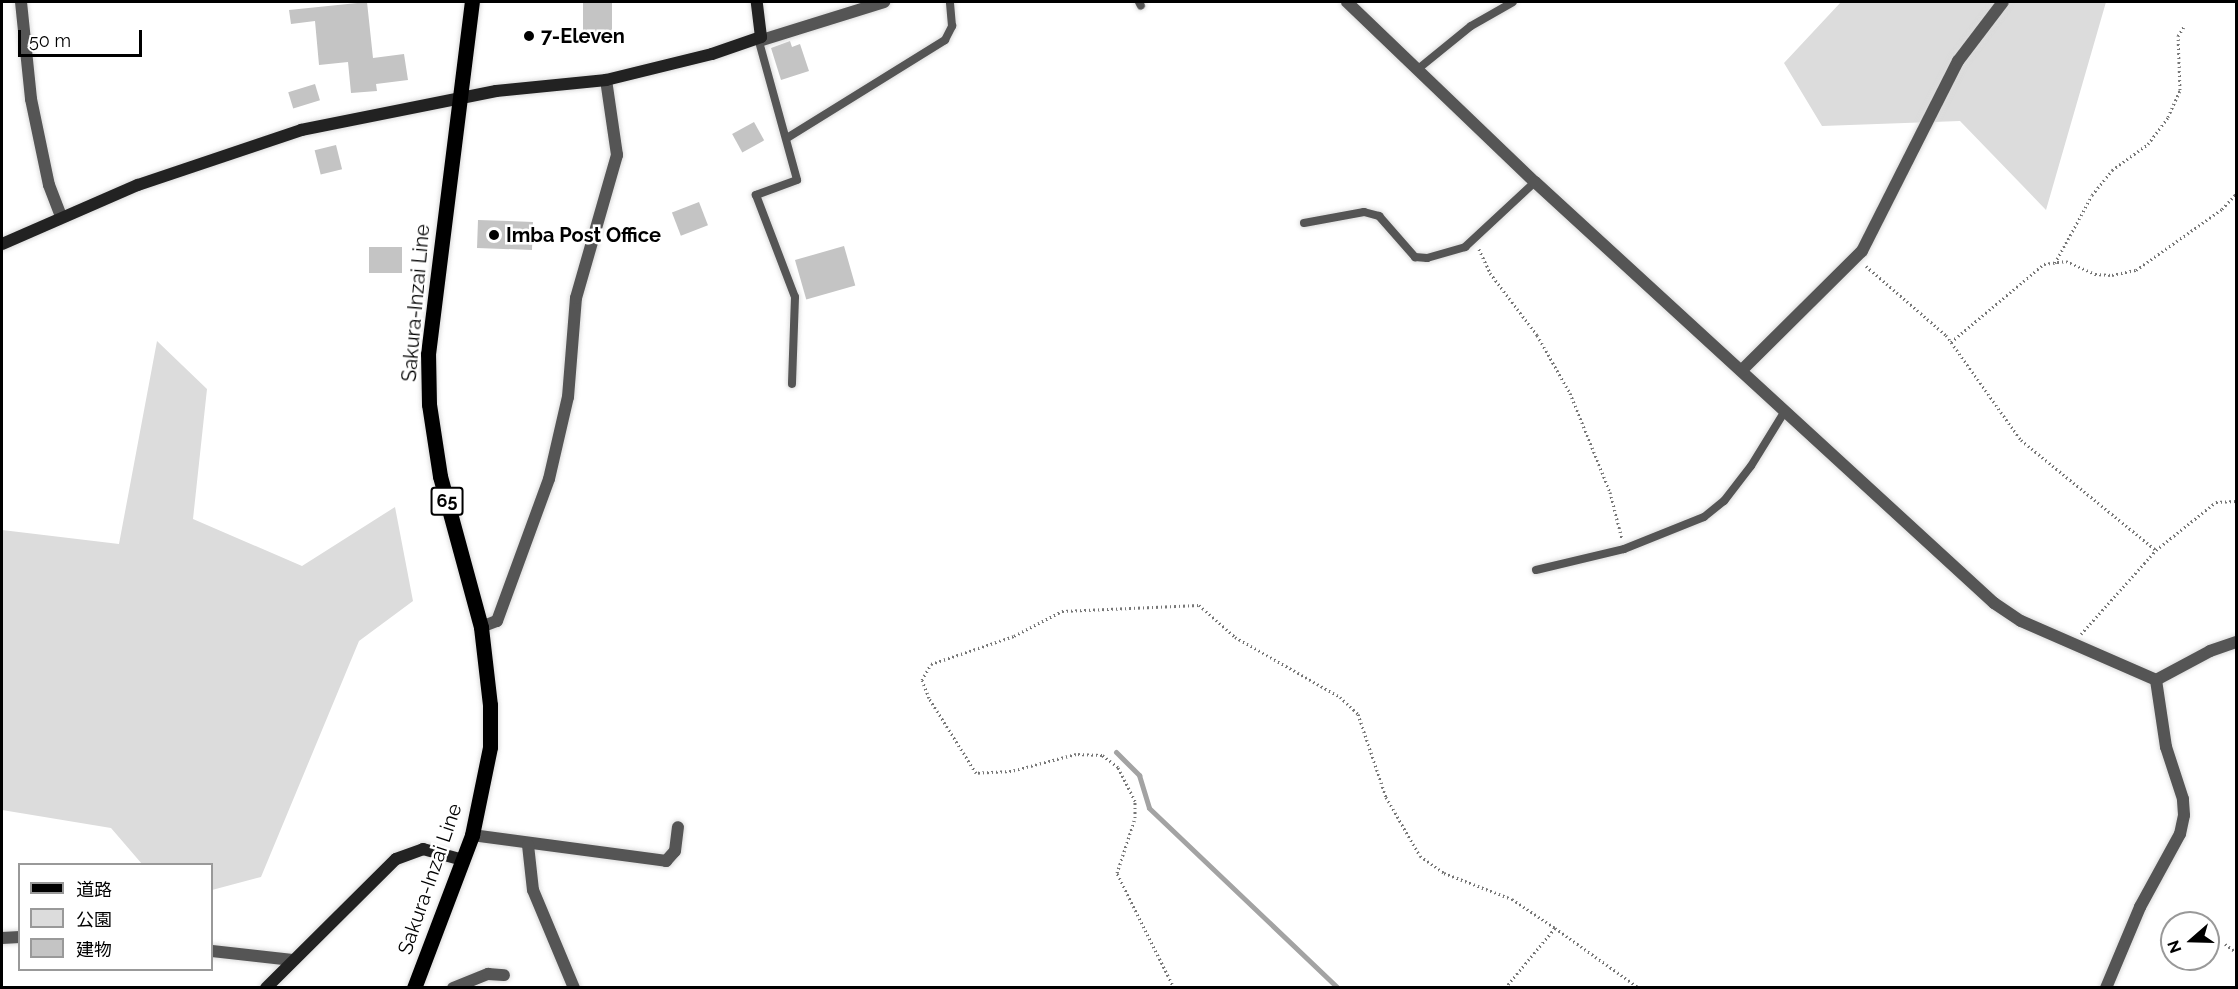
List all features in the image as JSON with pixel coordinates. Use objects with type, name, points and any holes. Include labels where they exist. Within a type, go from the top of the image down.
[{"type":"main road","name":"Sakura-Inzai Line","points":[[414,987],[472,835],[490,747],[490,705],[481,627],[440,476],[429,404],[428,354],[472,2]]},
{"type":"street","points":[[21,2],[31,99],[49,185],[61,217]]},
{"type":"street","points":[[757,2],[760,37]]},
{"type":"street","points":[[2,244],[138,185],[301,130],[458,101],[496,91],[606,80],[712,54],[760,37],[762,40],[884,2]]},
{"type":"street","points":[[1347,2],[1535,182],[1994,603],[2072,645],[2156,680]]},
{"type":"street","points":[[1742,370],[1862,251],[1958,61],[2003,2]]},
{"type":"street","points":[[481,627],[497,621],[554,458],[568,397],[576,298],[617,155],[606,80]]},
{"type":"street","points":[[2156,680],[2210,651],[2236,642]]},
{"type":"street","points":[[2106,987],[2140,907],[2180,834],[2184,815],[2183,799],[2166,747],[2156,680]]},
{"type":"street","points":[[472,835],[528,845],[566,846],[666,861],[675,851],[678,827]]},
{"type":"street","points":[[528,845],[533,890],[574,987]]},
{"type":"street","points":[[268,987],[292,960],[396,859],[423,849],[463,860]]},
{"type":"street","points":[[2,938],[18,936]]},
{"type":"street","points":[[213,951],[292,960]]},
{"type":"street","points":[[453,987],[488,974],[504,975]]},
{"type":"lane","points":[[787,138],[945,40],[952,26],[950,2]]},
{"type":"lane","points":[[1418,69],[1471,26],[1513,2]]},
{"type":"lane","points":[[760,37],[797,180],[756,195],[795,297],[792,384]]},
{"type":"lane","points":[[1304,223],[1364,212],[1379,216],[1414,257],[1465,246],[1535,182]]},
{"type":"lane","points":[[1536,570],[1624,549],[1688,525],[1724,501],[1785,411]]},
{"type":"path","points":[[2055,262],[2092,195],[2112,170],[2148,144],[2168,117],[2180,90],[2178,36],[2185,25]]},
{"type":"path","points":[[1951,342],[2044,264],[2066,261],[2095,274],[2112,275],[2136,270],[2223,209],[2236,194]]},
{"type":"path","points":[[1475,237],[1490,273],[1537,335],[1570,393],[1610,492],[1624,549]]},
{"type":"path","points":[[1855,258],[1889,282],[1951,342],[2021,440],[2156,550]]},
{"type":"path","points":[[2072,645],[2102,606],[2156,550],[2216,502],[2236,501]]},
{"type":"path","points":[[1174,987],[1117,873],[1136,818],[1135,801],[1118,767],[1102,755],[1076,754],[1011,771],[976,773],[929,698],[922,680],[931,664],[1014,636],[1062,611],[1199,605],[1235,637],[1340,696],[1359,714],[1386,797],[1420,856],[1444,873],[1512,900],[1639,987]]},
{"type":"path","points":[[1505,987],[1555,928]]},
{"type":"path","points":[[2225,944],[2236,952]]},
{"type":"green space","points":[[1841,2],[2106,2],[2046,210],[1960,121],[1822,126],[1784,63]]},
{"type":"green space","points":[[157,341],[207,389],[193,519],[302,566],[395,507],[413,601],[359,641],[261,877],[213,890],[213,863],[141,863],[111,828],[2,810],[2,530],[119,544]]},
{"type":"building","points":[[367,2],[373,58],[404,54],[408,80],[376,84],[377,91],[351,93],[348,62],[319,65],[315,21],[291,24],[289,10]]},
{"type":"building","points":[[583,2],[612,2],[612,42],[583,42]]},
{"type":"building","points":[[790,41],[792,47],[800,44],[809,71],[781,80],[771,48]]},
{"type":"building","points":[[315,84],[320,100],[293,108],[288,92]]},
{"type":"building","points":[[754,122],[764,140],[742,152],[732,134]]},
{"type":"building","points":[[336,145],[342,169],[321,175],[315,150]]},
{"type":"building","points":[[699,202],[708,225],[681,236],[672,212]]},
{"type":"building","points":[[478,220],[533,222],[532,250],[477,248]]},
{"type":"building","points":[[844,246],[855,285],[806,299],[795,260]]},
{"type":"building","points":[[369,247],[402,247],[402,273],[369,273]]},
{"type":"waterway","points":[[1116,752],[1139,775],[1149,808],[1338,988]]},
{"type":"place","name":"7-Eleven","points":[[529,36]]},
{"type":"place","name":"Imba Post Office","points":[[494,235]]}]
